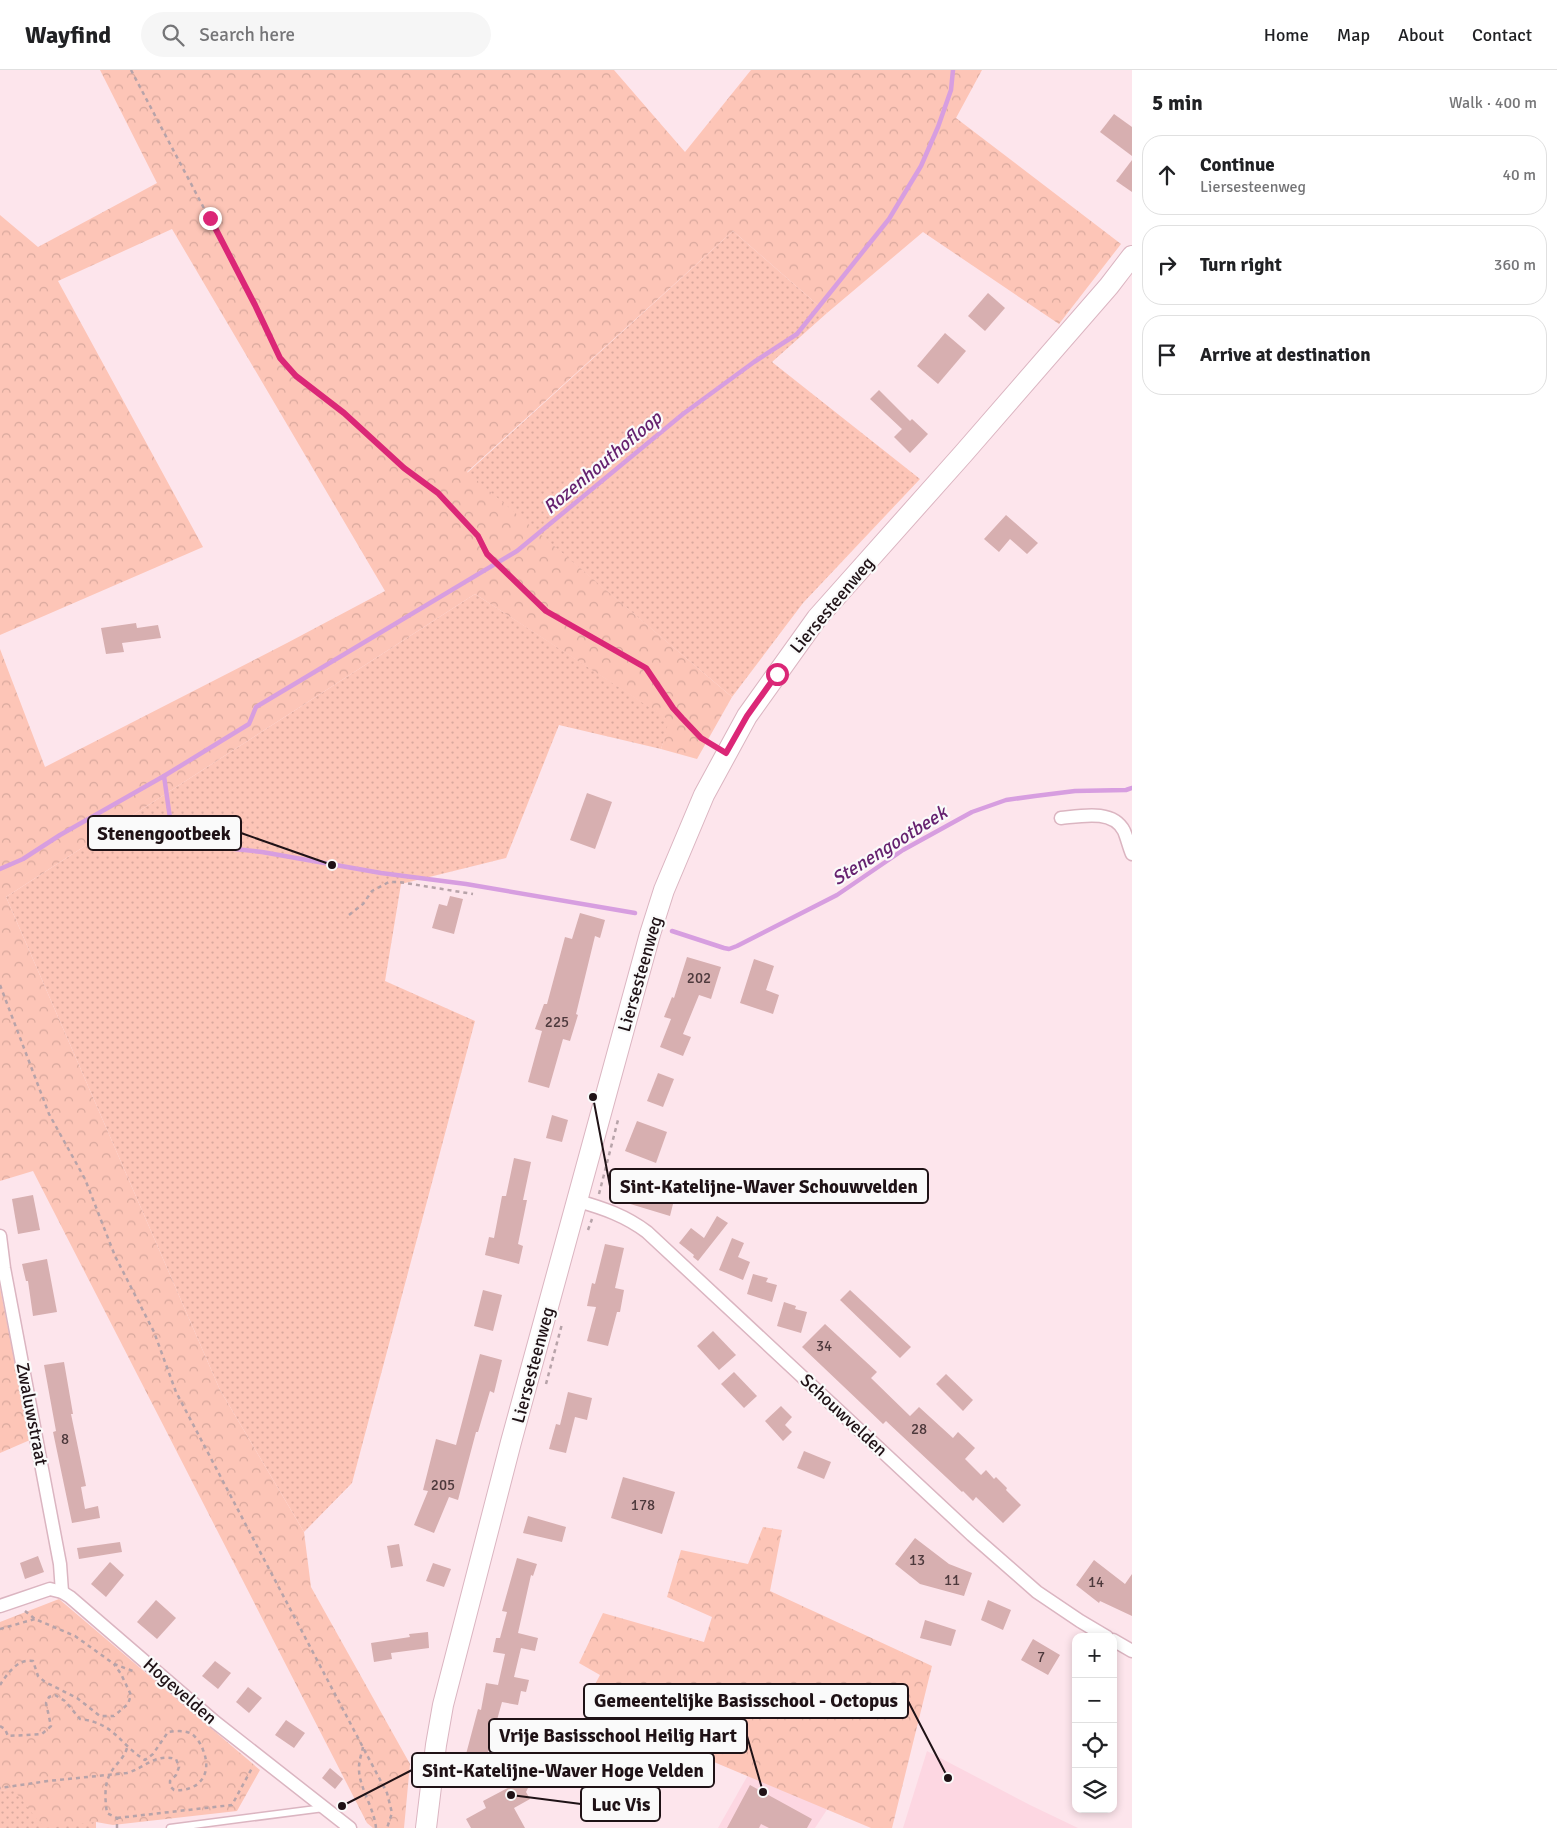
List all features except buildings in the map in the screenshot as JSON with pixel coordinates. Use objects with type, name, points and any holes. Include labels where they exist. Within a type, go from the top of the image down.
[{"type":"main road","name":"Liersesteenweg","points":[[426,1828],[443,1705],[512,1442],[587,1204],[650,934],[664,890],[704,795],[747,716],[818,618],[970,447],[1109,286],[1132,256]]},
{"type":"street","points":[[1061,818],[1095,815],[1113,819],[1123,830],[1132,854]]},
{"type":"street","name":"Schouwvelden","points":[[587,1204],[628,1220],[654,1238],[972,1534],[1037,1592],[1100,1633]]},
{"type":"street","name":"Zwaluwstraat","points":[[0,1236],[4,1268],[60,1564],[62,1592]]},
{"type":"street","points":[[0,1606],[50,1589],[62,1592]]},
{"type":"street","name":"Hogevelden","points":[[62,1592],[215,1722],[350,1828]]},
{"type":"street","points":[[1117,1642],[1132,1651]]},
{"type":"lane","points":[[170,1828],[325,1808]]},
{"type":"path","points":[[131,70],[255,305],[280,358],[296,376],[344,413],[404,468],[438,493],[478,536],[487,554],[546,611],[646,668],[673,708],[684,720],[701,738],[726,753]]},
{"type":"path","points":[[349,915],[363,904],[372,890],[389,882],[473,894]]},
{"type":"path","points":[[0,985],[49,1114],[85,1179],[115,1256],[154,1332],[176,1392],[364,1746],[387,1793],[392,1813],[387,1828]]},
{"type":"path","points":[[586,1234],[587,1204],[619,1116]]},
{"type":"path","points":[[546,1384],[563,1320]]},
{"type":"path","points":[[0,1629],[35,1619],[75,1636],[114,1664],[130,1695],[128,1704],[114,1716],[100,1716],[77,1698],[44,1682],[38,1676],[33,1661],[27,1660],[9,1672],[0,1686]]},
{"type":"path","points":[[0,1726],[5,1729],[8,1736],[42,1734],[51,1726],[46,1703],[49,1697],[55,1695],[65,1701],[80,1719],[94,1721],[113,1731],[127,1748],[145,1760],[153,1754],[168,1732],[182,1731],[192,1734],[200,1742],[208,1768],[203,1780],[184,1791],[174,1790],[170,1786],[170,1781],[180,1767],[176,1759],[167,1757],[155,1759],[138,1770],[127,1773],[0,1788]]},
{"type":"path","points":[[364,1746],[359,1767],[362,1782],[375,1817],[376,1828]]},
{"type":"path","points":[[127,1748],[121,1761],[110,1774],[104,1795],[107,1813],[117,1818],[232,1805],[259,1756]]},
{"type":"path","points":[[117,1818],[117,1828]]},
{"type":"shaded area","points":[[927,1751],[1030,1805],[1078,1828],[903,1828]]},
{"type":"shaded area","points":[[748,1775],[828,1808],[815,1828],[718,1828]]},
{"type":"green space","points":[[100,70],[614,70],[685,152],[751,70],[982,70],[956,118],[1121,244],[1059,324],[923,232],[827,313],[733,231],[467,472],[732,697],[697,759],[661,749],[669,720],[475,594],[6,897],[220,1390],[304,1532],[311,1587],[410,1764],[404,1828],[373,1828],[367,1823],[33,1171],[0,1181],[0,649],[45,767],[385,591],[172,229],[58,281],[203,547],[0,635],[0,215],[38,247],[157,183]]},
{"type":"green space","points":[[733,231],[827,313],[772,362],[920,479],[803,603],[732,697],[467,473]]},
{"type":"green space","points":[[475,594],[670,720],[661,749],[559,725],[506,858],[401,884],[385,981],[475,1021],[352,1483],[304,1532],[220,1390],[6,897]]},
{"type":"green space","points":[[0,1287],[30,1440],[0,1453]]},
{"type":"green space","points":[[763,1527],[782,1530],[770,1591],[932,1666],[892,1828],[871,1828],[583,1707],[600,1675],[579,1663],[603,1613],[704,1642],[712,1617],[667,1597],[681,1550],[748,1564]]},
{"type":"green space","points":[[59,1599],[260,1770],[237,1811],[113,1825],[96,1822],[46,1828],[14,1790],[0,1791],[0,1622]]},
{"type":"green space","points":[[14,1789],[96,1822],[96,1828],[0,1828],[0,1791]]},
{"type":"waterway","name":"Rozenhouthofloop","points":[[164,776],[249,724],[256,707],[517,551],[683,414],[754,362],[797,334],[889,219],[921,166],[951,90],[953,70]]},
{"type":"waterway","name":"Stenengootbeek","points":[[0,869],[23,859],[60,835],[164,776],[173,839],[176,845],[262,852],[381,873],[466,884],[635,913]]},
{"type":"waterway","name":"Stenengootbeek","points":[[672,931],[729,949],[837,895],[903,850],[972,812],[1006,800],[1075,791],[1126,790],[1132,788]]},
{"type":"place","name":"Stenengootbeek","points":[[332,865]]},
{"type":"place","name":"Sint-Katelijne-Waver Schouwvelden","points":[[593,1097]]},
{"type":"place","name":"Gemeentelijke Basisschool - Octopus","points":[[948,1778]]},
{"type":"place","name":"Vrije Basisschool Heilig Hart","points":[[763,1792]]},
{"type":"place","name":"Luc Vis","points":[[511,1795]]},
{"type":"place","name":"Sint-Katelijne-Waver Hoge Velden","points":[[342,1806]]},
{"type":"route","points":[[210,218],[280,358],[296,376],[344,413],[404,468],[438,493],[478,536],[487,554],[546,611],[646,668],[673,708],[701,738],[726,753],[747,716],[777,674]]}]
